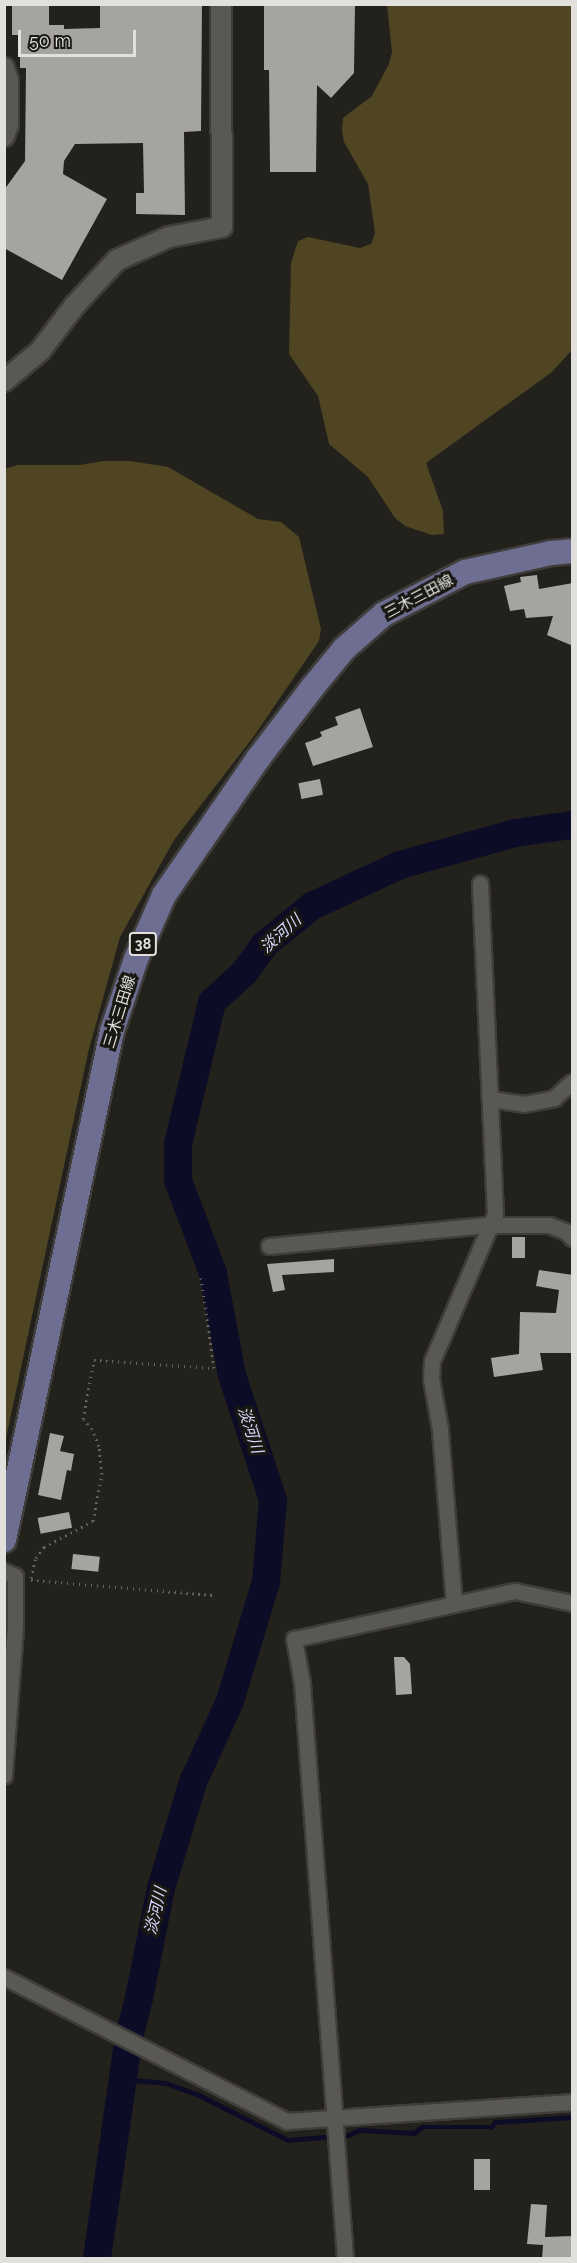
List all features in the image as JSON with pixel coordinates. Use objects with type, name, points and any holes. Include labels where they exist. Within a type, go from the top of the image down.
[{"type":"main road","name":"三木三田線","points":[[4,1540],[112,1031],[136,959],[164,895],[257,760],[312,688],[344,649],[384,615],[465,572],[551,553],[573,551]]},
{"type":"street","points":[[4,381],[40,351],[75,305],[117,260],[169,237],[222,227],[221,4]]},
{"type":"street","points":[[4,68],[8,80],[8,125],[4,136]]},
{"type":"street","points":[[454,1604],[432,1360],[495,1214],[480,883]]},
{"type":"street","points":[[490,1099],[524,1104],[554,1098],[573,1082]]},
{"type":"street","points":[[269,1246],[489,1225],[549,1225],[567,1232],[573,1238]]},
{"type":"street","points":[[4,1571],[15,1576],[15,1635],[4,1776]]},
{"type":"street","points":[[345,2259],[302,1683],[294,1639],[515,1591],[573,1603]]},
{"type":"street","points":[[4,1977],[97,2022],[173,2064],[287,2121],[334,2124],[573,2102]]},
{"type":"path","points":[[201,1278],[214,1368],[94,1360],[82,1419],[92,1429],[99,1446],[102,1474],[93,1521],[44,1547],[36,1558],[31,1581],[214,1595]]},
{"type":"shaded area","points":[[387,5],[572,5],[572,350],[552,372],[426,463],[443,511],[444,534],[432,535],[405,526],[395,518],[368,477],[329,444],[318,396],[289,354],[291,263],[298,241],[308,237],[360,248],[371,244],[375,233],[368,184],[344,142],[342,130],[343,118],[372,96],[389,64],[392,52]]},
{"type":"shaded area","points":[[103,461],[130,461],[168,467],[258,519],[281,522],[299,537],[321,629],[319,641],[254,736],[174,840],[120,937],[88,1053],[5,1443],[5,469],[17,465],[80,465]]},
{"type":"building","points":[[12,4],[49,4],[49,25],[64,25],[64,29],[100,28],[100,4],[202,4],[201,131],[184,132],[185,215],[136,214],[136,193],[144,193],[143,143],[75,144],[64,161],[63,174],[107,199],[62,280],[4,248],[4,190],[25,161],[26,68],[20,68],[20,35],[12,35]]},
{"type":"building","points":[[264,4],[355,4],[354,73],[331,98],[317,85],[316,172],[270,172],[269,70],[264,70]]},
{"type":"building","points":[[537,575],[539,589],[573,583],[573,646],[547,635],[553,616],[526,618],[524,609],[510,611],[504,586],[521,582],[520,577]]},
{"type":"building","points":[[360,708],[373,747],[313,766],[305,743],[322,736],[320,732],[338,725],[335,717]]},
{"type":"building","points":[[320,779],[323,795],[301,799],[298,783]]},
{"type":"building","points":[[512,1237],[525,1237],[525,1258],[512,1258]]},
{"type":"building","points":[[334,1259],[334,1272],[282,1275],[285,1290],[273,1292],[267,1264]]},
{"type":"building","points":[[539,1270],[573,1275],[573,1353],[540,1353],[543,1370],[494,1377],[491,1358],[519,1354],[520,1312],[556,1313],[559,1290],[536,1286]]},
{"type":"building","points":[[50,1433],[64,1436],[60,1451],[74,1454],[71,1471],[67,1470],[61,1500],[38,1495]]},
{"type":"building","points":[[69,1512],[72,1528],[41,1534],[38,1518]]},
{"type":"building","points":[[73,1554],[100,1557],[98,1572],[71,1569]]},
{"type":"building","points":[[394,1657],[404,1657],[410,1664],[412,1694],[396,1695]]},
{"type":"building","points":[[474,2159],[490,2159],[490,2190],[474,2190]]},
{"type":"building","points":[[531,2204],[547,2205],[545,2237],[573,2236],[573,2259],[542,2259],[543,2245],[527,2244]]},
{"type":"waterway","name":"淡河川","points":[[97,2258],[128,2042],[161,1888],[193,1782],[230,1701],[266,1582],[273,1500],[232,1375],[213,1273],[178,1181],[178,1144],[212,1002],[244,973],[264,945],[312,906],[400,865],[515,833],[572,825]]},
{"type":"waterway","points":[[122,2079],[166,2083],[201,2096],[288,2140],[348,2135],[360,2130],[414,2133],[422,2127],[491,2127],[495,2122],[572,2117]]}]
